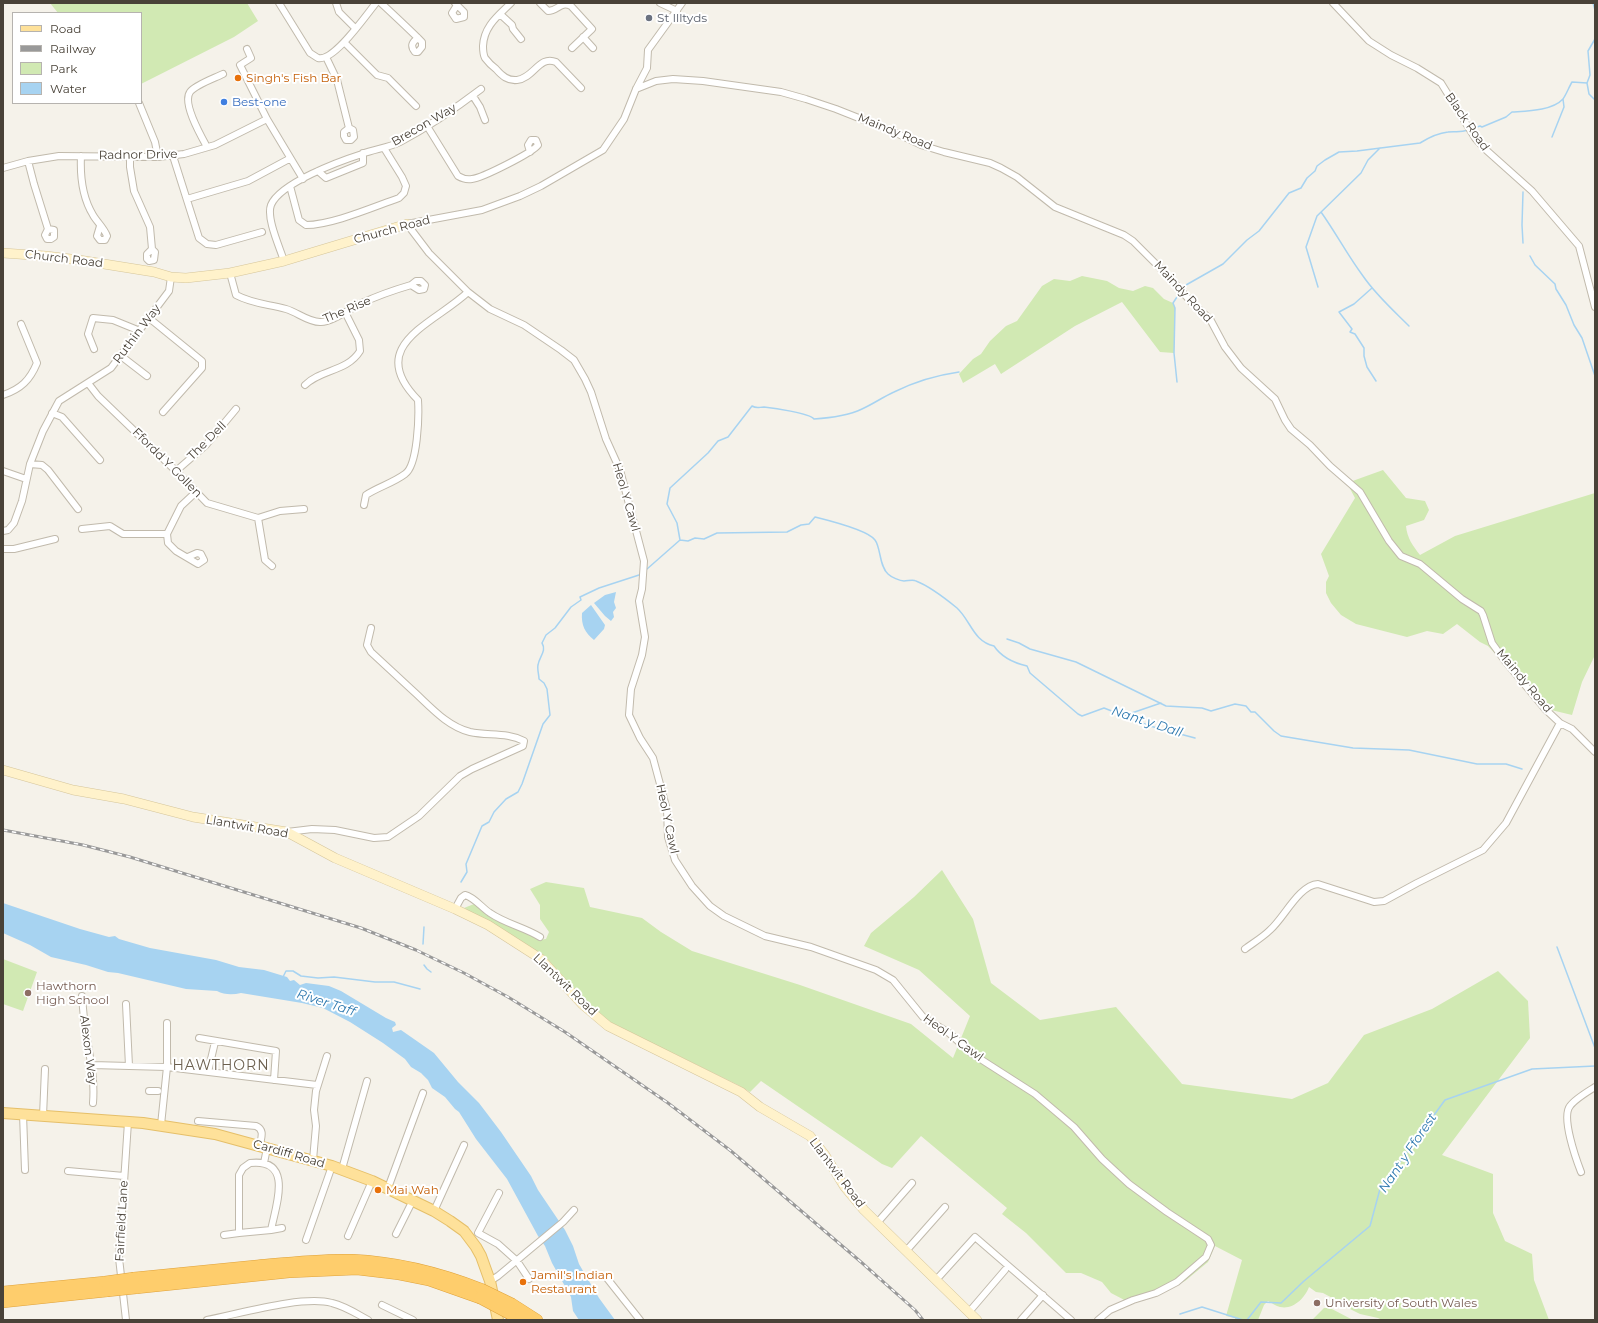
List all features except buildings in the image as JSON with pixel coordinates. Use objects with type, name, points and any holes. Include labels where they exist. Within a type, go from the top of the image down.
[{"type":"highway","points":[[3,1292],[289,1272],[357,1269],[399,1274],[429,1280],[481,1294],[537,1320]]},
{"type":"highway","points":[[3,1302],[106,1286]]},
{"type":"highway","points":[[511,1309],[520,1320]]},
{"type":"main road","name":"Church Road","points":[[3,253],[79,260],[154,272],[171,277],[186,278],[230,273],[284,260],[407,224]]},
{"type":"main road","name":"Llantwit Road","points":[[3,770],[73,790],[124,799],[193,817],[287,832],[335,858],[455,909],[488,925],[541,959],[582,1004],[608,1026],[742,1092],[760,1107],[810,1136],[825,1155],[844,1186],[877,1223],[977,1320]]},
{"type":"main road","name":"Cardiff Road","points":[[3,1113],[161,1125],[214,1134],[313,1160],[342,1169],[372,1181],[434,1211],[450,1221],[469,1237],[481,1256],[490,1281],[498,1320]]},
{"type":"street","points":[[279,3],[310,53],[318,58],[326,57],[332,54],[344,42],[376,3]]},
{"type":"street","points":[[336,3],[339,12],[355,28]]},
{"type":"street","points":[[381,3],[418,38]]},
{"type":"street","points":[[511,3],[485,33],[483,49],[485,57],[502,75],[510,79],[520,80],[530,75],[544,61],[552,60],[556,62],[581,88]]},
{"type":"street","points":[[540,3],[548,11],[554,10],[563,4],[571,6],[592,29],[572,48]]},
{"type":"street","points":[[660,3],[677,11]]},
{"type":"street","name":"Church Road","points":[[407,224],[482,210],[520,196],[568,171],[603,150],[624,119],[636,89],[647,68],[648,50],[682,3]]},
{"type":"street","name":"Black Road","points":[[1333,3],[1369,41],[1441,83],[1475,138],[1485,149],[1532,191],[1579,246],[1595,307]]},
{"type":"street","points":[[500,14],[512,25],[513,29],[522,38]]},
{"type":"street","points":[[583,37],[593,48]]},
{"type":"street","points":[[344,42],[378,75],[388,78],[416,106]]},
{"type":"street","points":[[247,49],[251,58],[240,65],[289,159],[303,179]]},
{"type":"street","points":[[326,57],[337,80],[349,128]]},
{"type":"street","points":[[206,147],[189,107],[188,96],[190,91],[223,74]]},
{"type":"street","name":"Maindy Road","points":[[636,89],[656,81],[673,78],[774,91],[806,99],[843,111],[921,144],[944,152],[990,163],[1017,177],[1055,207],[1124,235],[1133,241],[1171,279],[1193,304],[1210,319],[1225,347],[1241,368],[1275,399],[1291,429],[1360,492],[1389,541],[1401,556],[1420,564],[1462,599],[1481,611],[1492,643],[1545,709],[1560,723],[1572,729],[1595,752]]},
{"type":"street","name":"Brecon Way","points":[[284,260],[271,219],[270,206],[277,196],[290,186],[318,171],[363,153],[398,143],[482,90]]},
{"type":"street","points":[[473,96],[480,107],[485,120]]},
{"type":"street","points":[[139,104],[155,142],[158,157]]},
{"type":"street","name":"Radnor Drive","points":[[3,168],[28,161],[59,156],[173,156],[215,145],[267,119]]},
{"type":"street","points":[[427,126],[458,176],[463,179],[474,179],[510,163],[530,152]]},
{"type":"street","points":[[290,186],[299,220],[306,226],[327,222],[399,198],[404,193],[406,186],[384,148]]},
{"type":"street","points":[[318,171],[326,178],[363,163],[363,153]]},
{"type":"street","points":[[81,156],[81,185],[89,209],[100,226]]},
{"type":"street","points":[[130,156],[130,167],[134,191],[150,227],[152,249]]},
{"type":"street","points":[[173,156],[199,238],[208,244],[216,245],[262,232]]},
{"type":"street","points":[[187,199],[248,181],[289,159]]},
{"type":"street","points":[[28,161],[48,229]]},
{"type":"street","name":"Heol Y Cawl","points":[[407,224],[429,253],[468,292],[490,309],[524,325],[561,350],[574,360],[586,379],[606,439],[620,470],[644,561],[642,589],[639,601],[645,637],[642,655],[631,689],[629,715],[640,738],[653,758],[667,810],[668,837],[675,860],[692,886],[710,906],[724,916],[765,936],[811,947],[876,970],[894,980],[923,1017],[949,1034],[971,1053],[1036,1094],[1074,1127],[1102,1159],[1129,1184],[1167,1212],[1208,1239],[1211,1245],[1206,1257],[1177,1282],[1156,1293],[1133,1300],[1110,1310],[1098,1320]]},
{"type":"street","name":"The Rise","points":[[230,273],[236,294],[253,303],[288,310],[321,323],[382,295],[411,285]]},
{"type":"street","name":"Ruthin Way","points":[[3,530],[8,530],[14,523],[22,501],[30,464],[43,431],[59,401],[111,368],[169,291],[171,277]]},
{"type":"street","points":[[364,505],[366,495],[406,474],[413,462],[419,410],[418,400],[409,391],[398,371],[397,359],[400,352],[412,335],[430,320],[457,302],[468,292]]},
{"type":"street","points":[[304,375],[307,383],[321,374],[335,370],[348,363],[360,351],[359,340],[345,312]]},
{"type":"street","points":[[94,349],[88,334],[93,318],[113,320],[140,331]]},
{"type":"street","points":[[149,318],[202,362],[202,368],[163,412]]},
{"type":"street","points":[[3,395],[20,388],[27,382],[33,374],[37,363],[21,324]]},
{"type":"street","points":[[121,356],[147,376]]},
{"type":"street","name":"Ffordd Y Gollen","points":[[88,383],[98,396],[176,470],[207,503],[258,518]]},
{"type":"street","name":"The Dell","points":[[176,470],[206,445],[236,410]]},
{"type":"street","points":[[52,413],[62,417],[100,460]]},
{"type":"street","points":[[30,464],[42,465],[48,470],[78,509]]},
{"type":"street","points":[[3,471],[26,479]]},
{"type":"street","points":[[188,557],[176,551],[168,543],[166,534],[181,506],[196,492]]},
{"type":"street","points":[[272,566],[265,560],[258,518],[280,511],[304,509]]},
{"type":"street","points":[[82,529],[110,526],[123,534],[166,534]]},
{"type":"street","points":[[3,550],[14,549],[55,539]]},
{"type":"street","points":[[287,832],[335,830],[374,838],[388,837],[419,816],[460,776],[523,746],[524,741],[519,739],[494,733],[470,732],[456,726],[439,715],[371,652],[367,645],[371,628]]},
{"type":"street","points":[[1245,949],[1271,930],[1305,888],[1314,884],[1374,902],[1384,901],[1417,882],[1483,850],[1506,823],[1560,723]]},
{"type":"street","points":[[455,909],[465,895],[469,896],[489,912],[504,921],[530,931],[540,937]]},
{"type":"street","name":"Alexon Way","points":[[82,996],[85,1028],[94,1083],[93,1103]]},
{"type":"street","points":[[126,1004],[129,1066]]},
{"type":"street","points":[[161,1125],[162,1092],[166,1067],[167,1023]]},
{"type":"street","points":[[199,1038],[215,1042],[276,1051],[274,1080]]},
{"type":"street","points":[[208,1072],[215,1042]]},
{"type":"street","points":[[313,1160],[316,1126],[314,1110],[317,1085],[327,1056]]},
{"type":"street","points":[[92,1065],[166,1067],[317,1085]]},
{"type":"street","points":[[43,1116],[45,1069]]},
{"type":"street","points":[[342,1169],[367,1081]]},
{"type":"street","points":[[1581,1172],[1574,1150],[1567,1111],[1570,1105],[1595,1087]]},
{"type":"street","points":[[149,1091],[162,1092]]},
{"type":"street","points":[[388,1188],[423,1093]]},
{"type":"street","points":[[22,1114],[25,1170]]},
{"type":"street","points":[[198,1121],[256,1126],[260,1128],[262,1131],[264,1146],[264,1163]]},
{"type":"street","name":"Fairfield Lane","points":[[126,1320],[119,1258],[128,1122]]},
{"type":"street","points":[[434,1211],[464,1145]]},
{"type":"street","points":[[239,1233],[239,1175],[240,1171],[250,1163],[264,1163],[276,1171],[280,1179],[271,1230]]},
{"type":"street","points":[[306,1240],[332,1166]]},
{"type":"street","points":[[68,1171],[124,1176]]},
{"type":"street","points":[[348,1236],[372,1181]]},
{"type":"street","points":[[877,1223],[912,1183]]},
{"type":"street","points":[[499,1193],[478,1234],[498,1244],[517,1260],[529,1279]]},
{"type":"street","points":[[396,1234],[413,1200]]},
{"type":"street","points":[[906,1251],[945,1208]]},
{"type":"street","points":[[490,1281],[563,1222],[574,1210]]},
{"type":"street","points":[[224,1235],[282,1228]]},
{"type":"street","points":[[936,1280],[975,1237],[1071,1320]]},
{"type":"street","points":[[969,1312],[1005,1270]]},
{"type":"street","points":[[606,1277],[640,1320]]},
{"type":"street","points":[[1021,1320],[1043,1295]]},
{"type":"street","points":[[207,1320],[292,1303],[314,1301],[332,1302],[368,1320]]},
{"type":"street","points":[[382,1305],[413,1320]]},
{"type":"green space","points":[[50,3],[247,3],[258,21],[234,37],[142,83],[142,12],[57,12]]},
{"type":"green space","points":[[1082,276],[1107,281],[1119,288],[1133,291],[1145,286],[1153,288],[1164,299],[1173,303],[1175,308],[1174,353],[1160,352],[1122,302],[1075,326],[1001,374],[995,364],[963,383],[959,374],[973,359],[981,354],[990,341],[1006,326],[1017,321],[1042,286],[1054,279],[1070,281]]},
{"type":"green space","points":[[1383,470],[1406,498],[1425,501],[1429,510],[1424,520],[1406,526],[1409,538],[1420,555],[1455,536],[1595,493],[1595,655],[1582,682],[1572,715],[1547,709],[1488,646],[1480,642],[1457,624],[1443,634],[1427,631],[1407,637],[1356,624],[1341,615],[1331,603],[1326,593],[1326,582],[1329,576],[1321,554],[1355,498],[1347,483]]},
{"type":"green space","points":[[942,870],[973,919],[991,983],[1040,1020],[1116,1007],[1182,1084],[1292,1099],[1328,1083],[1364,1035],[1432,1009],[1498,971],[1528,1001],[1530,1038],[1442,1155],[1493,1174],[1493,1213],[1505,1241],[1532,1254],[1534,1280],[1549,1320],[1382,1320],[1360,1314],[1323,1293],[1316,1292],[1309,1287],[1305,1295],[1294,1305],[1289,1307],[1280,1307],[1268,1301],[1264,1305],[1258,1320],[1235,1320],[1235,1318],[1226,1316],[1242,1260],[1215,1246],[1208,1262],[1185,1281],[1162,1293],[1132,1304],[1111,1293],[1102,1282],[1081,1273],[1066,1273],[1026,1233],[1002,1214],[1007,1208],[921,1136],[892,1168],[882,1164],[761,1081],[750,1092],[611,1023],[587,1003],[543,956],[464,908],[474,904],[502,923],[528,933],[539,940],[546,939],[549,932],[540,919],[540,905],[530,889],[546,882],[584,888],[590,907],[642,918],[661,932],[692,951],[800,985],[911,1024],[953,1058],[970,1016],[919,970],[864,946],[871,933],[914,897]]},
{"type":"green space","points":[[3,959],[37,972],[23,1011],[3,1004]]},
{"type":"green space","points":[[1324,1308],[1330,1308],[1353,1320],[1312,1320]]},
{"type":"water","points":[[616,592],[614,602],[616,608],[613,612],[614,617],[611,621],[594,603],[605,595]]},
{"type":"water","points":[[591,605],[605,625],[604,629],[594,640],[586,632],[582,621],[582,613]]},
{"type":"water","name":"River Taff","points":[[3,903],[80,929],[109,937],[115,936],[119,939],[150,948],[216,960],[239,967],[264,970],[287,977],[290,981],[294,980],[300,985],[306,983],[329,986],[341,991],[395,1022],[396,1025],[392,1028],[393,1032],[401,1030],[434,1053],[458,1082],[479,1103],[501,1132],[565,1230],[573,1246],[579,1264],[599,1298],[615,1320],[579,1320],[573,1311],[571,1297],[552,1263],[545,1246],[507,1179],[476,1139],[459,1112],[445,1097],[432,1088],[428,1080],[421,1073],[411,1067],[405,1059],[383,1043],[350,1022],[323,1008],[241,993],[229,994],[217,991],[186,989],[108,972],[51,957],[30,945],[3,933]]},
{"type":"waterway","points":[[1593,3],[1595,10]]},
{"type":"waterway","points":[[1595,39],[1588,51],[1590,75],[1587,83],[1589,94],[1595,100]]},
{"type":"waterway","points":[[1471,129],[1480,126],[1482,127],[1506,117],[1512,112],[1539,110],[1552,106],[1563,99],[1572,82],[1587,83]]},
{"type":"waterway","points":[[1552,137],[1564,107],[1563,99]]},
{"type":"waterway","points":[[1186,285],[1223,264],[1247,240],[1259,231],[1289,193],[1301,188],[1307,178],[1315,171],[1317,166],[1339,152],[1420,143],[1441,133],[1468,130]]},
{"type":"waterway","points":[[1318,287],[1306,247],[1317,216],[1361,173],[1368,160],[1380,148]]},
{"type":"waterway","points":[[1523,192],[1523,243]]},
{"type":"waterway","points":[[1321,212],[1352,261],[1373,290],[1409,326]]},
{"type":"waterway","points":[[1530,256],[1535,265],[1555,284],[1556,289],[1566,305],[1574,325],[1582,338],[1595,376]]},
{"type":"waterway","points":[[1372,288],[1354,304],[1339,312],[1352,329],[1350,332],[1355,334],[1364,348],[1364,356],[1367,367],[1376,381]]},
{"type":"waterway","points":[[1177,297],[1173,303],[1175,308],[1174,353],[1177,382]]},
{"type":"waterway","points":[[680,540],[677,523],[667,504],[670,488],[708,453],[718,441],[728,437],[752,406],[757,408],[764,407],[790,411],[814,419],[826,418],[862,409],[902,388],[918,382],[959,372]]},
{"type":"waterway","name":"Nant y Dall","points":[[647,569],[680,540],[688,541],[695,538],[704,539],[717,533],[787,532],[801,525],[809,524],[815,517],[847,526],[871,536],[875,540],[883,566],[889,575],[902,581],[915,580],[943,597],[962,613],[981,640],[994,646],[1001,654],[1009,659],[1027,666],[1030,673],[1078,714],[1082,716],[1104,708],[1150,726],[1195,738]]},
{"type":"waterway","name":"Nant y Dall","points":[[461,882],[467,872],[466,864],[482,826],[489,822],[494,812],[506,799],[518,792],[543,724],[550,715],[547,689],[544,683],[539,679],[538,668],[544,649],[542,643],[546,635],[555,628],[571,607],[581,600],[580,597],[599,588],[639,575]]},
{"type":"waterway","points":[[1007,639],[1030,649],[1076,662],[1166,706],[1202,708],[1211,711],[1235,704],[1246,706],[1251,712],[1255,712],[1281,736],[1353,748],[1409,750],[1477,764],[1506,764],[1522,769]]},
{"type":"waterway","points":[[1123,716],[1161,703]]},
{"type":"waterway","points":[[423,944],[424,927]]},
{"type":"waterway","name":"Nant y Fforest","points":[[1557,947],[1595,1048]]},
{"type":"waterway","points":[[424,965],[431,972]]},
{"type":"waterway","points":[[283,977],[286,971],[293,971],[301,976],[318,978],[334,977],[375,982],[394,982],[420,989]]},
{"type":"waterway","name":"Nant y Fforest","points":[[1247,1320],[1261,1302],[1281,1303],[1304,1281],[1370,1226],[1380,1189],[1445,1100],[1532,1069],[1595,1066]]},
{"type":"waterway","name":"Nant y Fforest","points":[[1180,1314],[1202,1307],[1243,1320]]},
{"type":"railway","points":[[3,830],[83,845],[130,857],[361,928],[416,950],[464,973],[508,997],[565,1032],[668,1103],[731,1151],[861,1262],[915,1310],[923,1320]]},
{"type":"place","name":"St Illtyds","points":[[649,18]]},
{"type":"place","name":"Singh's Fish Bar","points":[[238,78]]},
{"type":"place","name":"Best-one","points":[[224,102]]},
{"type":"place","name":"Hawthorn High School","points":[[28,993]]},
{"type":"place","name":"Mai Wah","points":[[378,1190]]},
{"type":"place","name":"Jamil's Indian Restaurant","points":[[523,1282]]},
{"type":"place","name":"University of South Wales","points":[[1317,1303]]},
{"type":"district","name":"HAWTHORN","points":[[221,1066]]}]
